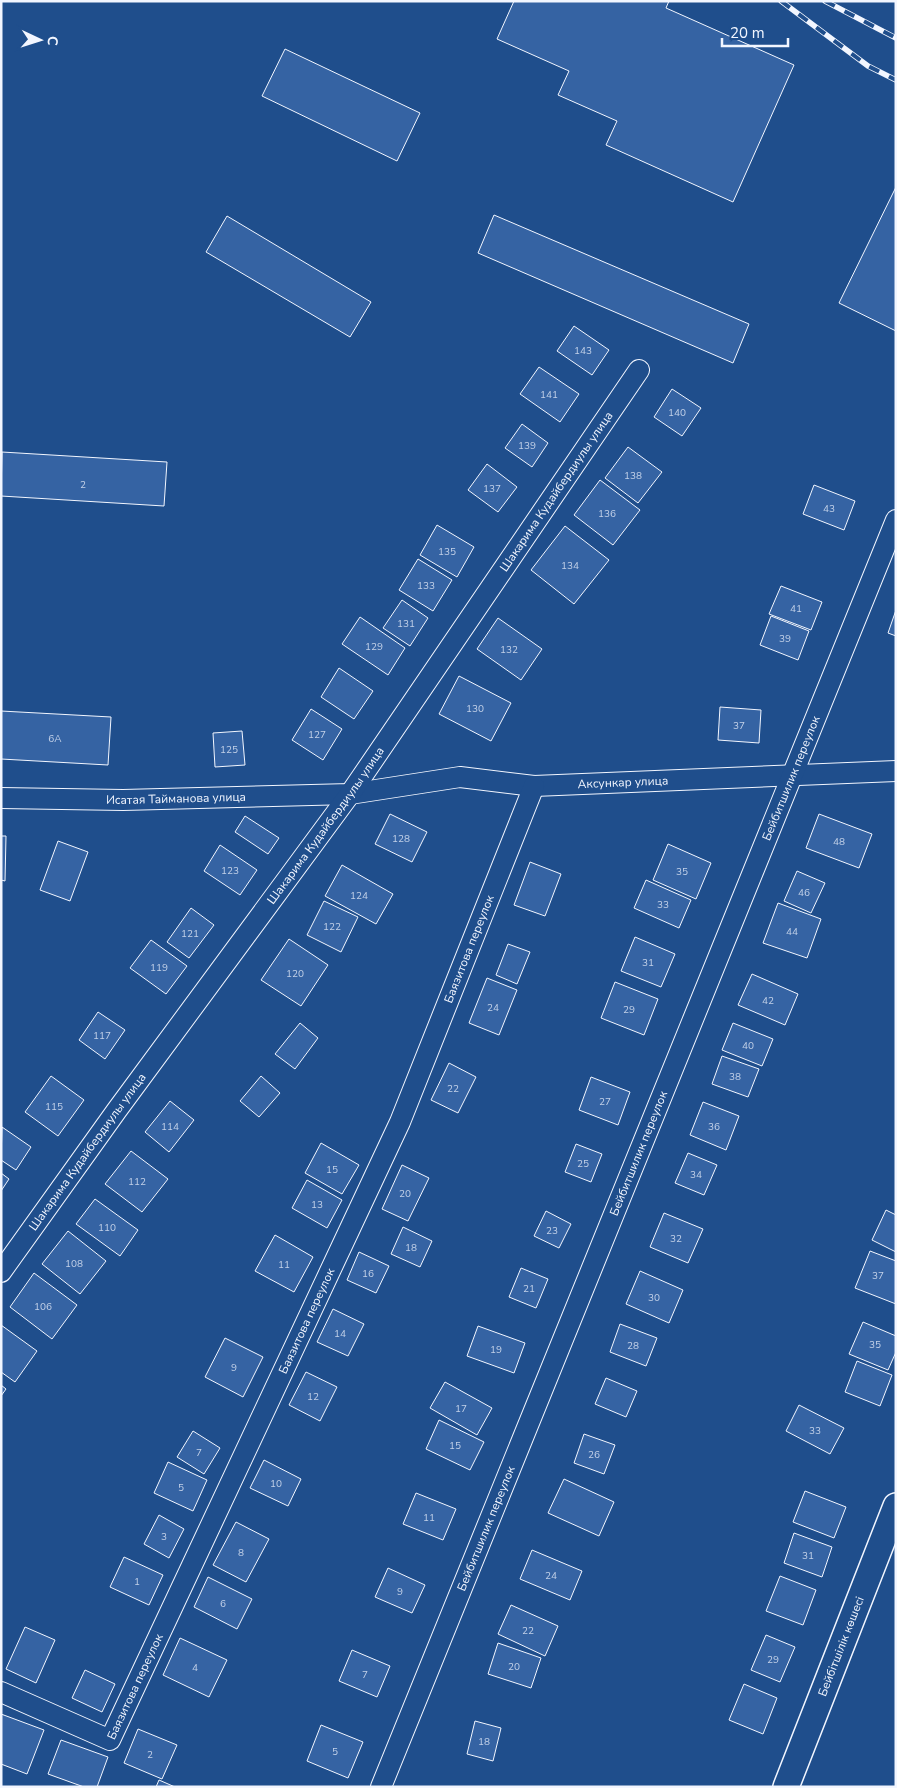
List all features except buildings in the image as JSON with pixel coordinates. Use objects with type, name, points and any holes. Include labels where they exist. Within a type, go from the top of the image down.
[{"type":"street","name":"Шакарима Кудайбердиулы улица","points":[[1,1272],[117,1110],[350,794],[639,370]]},
{"type":"street","name":"Бейбитшилик переулок","points":[[381,1787],[896,520]]},
{"type":"street","name":"Аксункар улица","points":[[350,794],[460,777],[534,786],[896,771]]},
{"type":"street","name":"Баязитова переулок","points":[[1,1692],[110,1740],[400,1122],[534,786]]},
{"type":"street","name":"Исатая Тайманова улица","points":[[1,798],[123,800],[350,794]]},
{"type":"street","name":"Бейбітшілік көшесі","points":[[786,1787],[896,1506]]},
{"type":"railway","points":[[781,1],[868,66],[896,80]]},
{"type":"railway","points":[[825,1],[896,38]]}]
